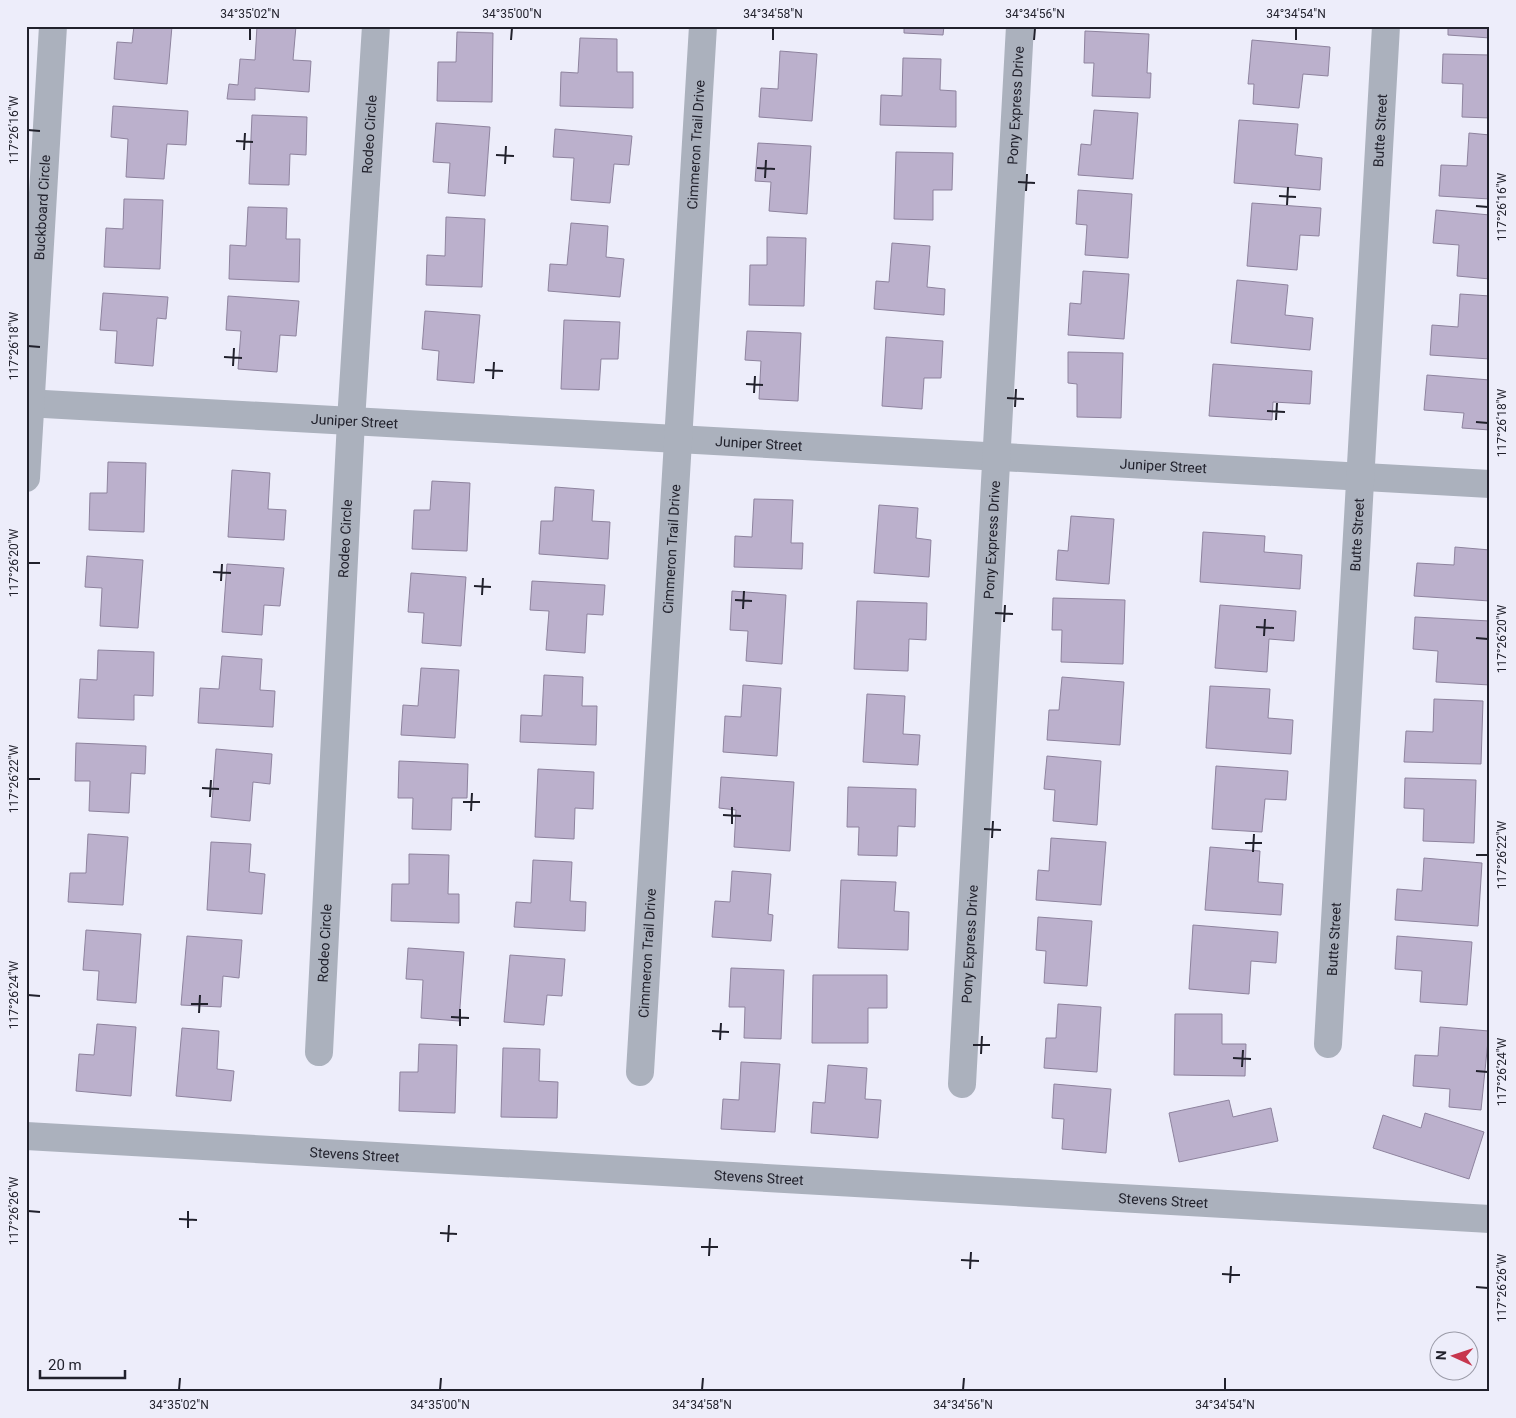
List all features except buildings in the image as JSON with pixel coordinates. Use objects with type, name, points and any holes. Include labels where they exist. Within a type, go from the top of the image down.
[{"type":"street","name":"Buckboard Circle","points":[[26,478],[28,403],[53,26]]},
{"type":"street","name":"Rodeo Circle","points":[[319,1052],[351,421],[376,26]]},
{"type":"street","name":"Cimmeron Trail Drive","points":[[640,1072],[703,26]]},
{"type":"street","name":"Pony Express Drive","points":[[962,1084],[1020,26]]},
{"type":"street","name":"Butte Street","points":[[1328,1044],[1386,26]]},
{"type":"street","name":"Juniper Street","points":[[28,403],[1490,484]]},
{"type":"street","name":"Stevens Street","points":[[26,1136],[1490,1219]]}]
